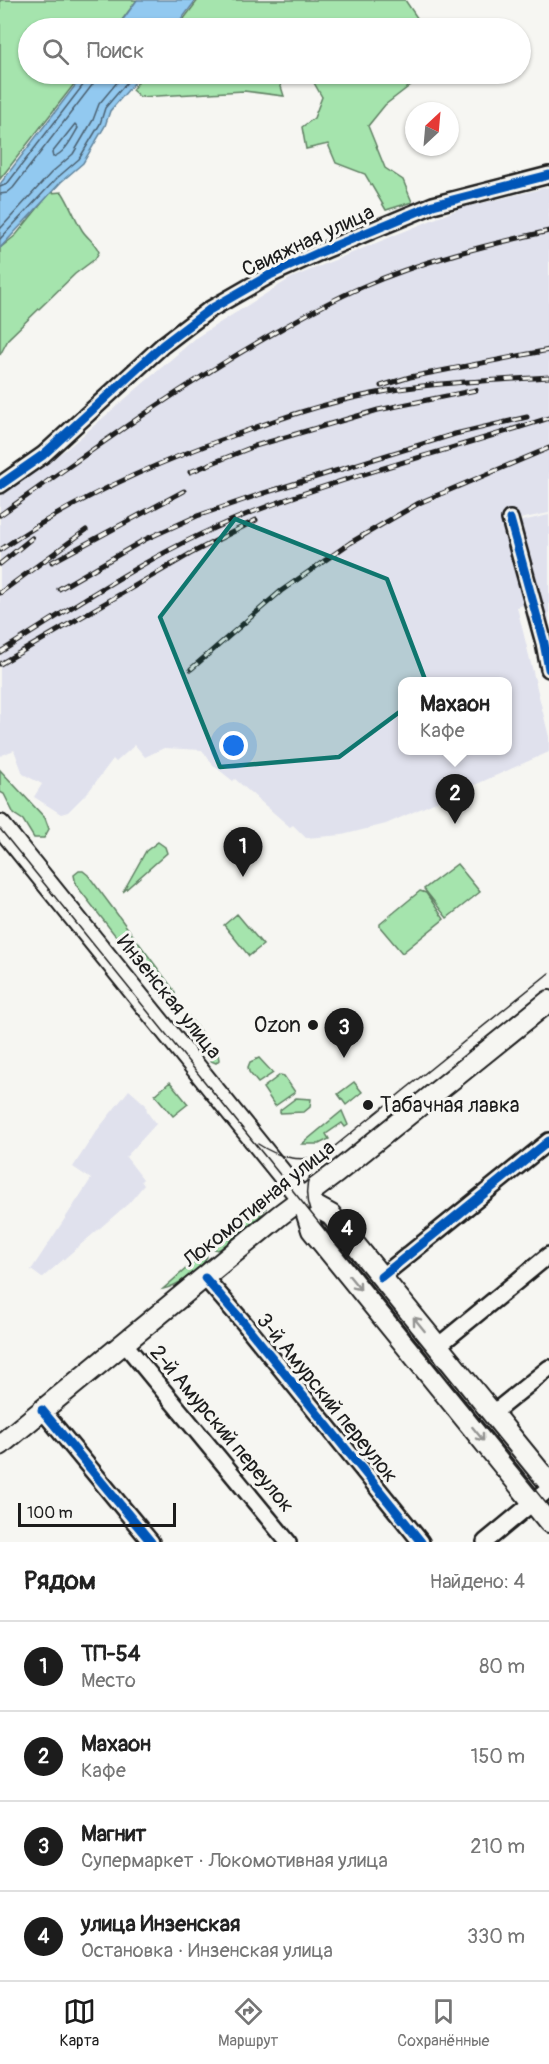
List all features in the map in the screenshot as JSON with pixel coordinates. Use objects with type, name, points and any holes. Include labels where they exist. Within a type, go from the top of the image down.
[{"type":"main road","name":"Инзенская улица","points":[[0,825],[302,1199],[312,1230],[549,1522]]},
{"type":"main road","name":"Локомотивная улица","points":[[0,1444],[549,1001]]},
{"type":"main road","name":"Инзенская улица","points":[[302,1199],[331,1215],[549,1483]]},
{"type":"street","name":"Свияжная улица","points":[[0,485],[43,455],[163,345],[209,310],[270,275],[433,205],[549,175]]},
{"type":"street","points":[[510,519],[549,669]]},
{"type":"street","points":[[381,1277],[549,1141]]},
{"type":"street","points":[[438,1346],[549,1255]]},
{"type":"street","name":"3-й Амурский переулок","points":[[205,1278],[421,1542]]},
{"type":"street","name":"2-й Амурский переулок","points":[[123,1343],[288,1542]]},
{"type":"street","points":[[492,1414],[549,1368]]},
{"type":"street","points":[[42,1410],[152,1542]]},
{"type":"street","points":[[484,1542],[549,1490]]},
{"type":"highlighted area","points":[[235,519],[387,579],[429,690],[339,757],[220,767],[160,617]]},
{"type":"shaded area","points":[[549,187],[549,513],[515,520],[530,603],[517,607],[549,737],[549,752],[386,824],[342,835],[306,838],[235,779],[233,781],[214,766],[202,750],[164,748],[145,757],[135,745],[116,762],[113,759],[89,791],[68,812],[61,814],[34,797],[42,784],[23,774],[14,750],[0,756],[0,496],[68,448],[197,337],[291,278],[461,208]]},
{"type":"shaded area","points":[[549,515],[549,631],[545,632],[517,522]]},
{"type":"shaded area","points":[[129,1090],[146,1105],[147,1112],[156,1124],[126,1157],[143,1179],[141,1181],[144,1185],[129,1203],[42,1278],[31,1270],[91,1179],[73,1167],[95,1133]]},
{"type":"green space","points":[[0,0],[137,0],[124,18],[18,18],[18,84],[74,84],[0,179]]},
{"type":"green space","points":[[198,0],[405,0],[417,18],[184,18]]},
{"type":"green space","points":[[136,84],[280,84],[284,96],[244,91],[140,97],[132,90]]},
{"type":"green space","points":[[315,84],[412,84],[385,105],[368,126],[385,168],[403,180],[412,202],[386,210],[365,174],[336,163],[328,144],[306,149],[302,127],[314,118],[322,97]]},
{"type":"green space","points":[[62,192],[82,230],[99,252],[95,259],[75,274],[9,338],[0,355],[0,248],[16,235],[50,193]]},
{"type":"green space","points":[[0,770],[45,818],[49,829],[44,838],[34,838],[23,820],[14,814],[4,794],[0,792]]},
{"type":"green space","points":[[158,842],[165,847],[167,853],[123,892],[146,851]]},
{"type":"green space","points":[[457,864],[480,892],[447,918],[424,889]]},
{"type":"green space","points":[[79,871],[88,875],[173,989],[174,999],[164,998],[76,885],[74,875]]},
{"type":"green space","points":[[420,891],[426,893],[444,919],[402,953],[380,927],[380,924]]},
{"type":"green space","points":[[237,914],[263,945],[249,956],[224,925]]},
{"type":"green space","points":[[187,1015],[218,1054],[219,1060],[216,1063],[211,1061],[181,1024],[182,1018]]},
{"type":"green space","points":[[259,1058],[273,1073],[258,1083],[249,1072],[248,1067],[250,1062]]},
{"type":"green space","points":[[280,1075],[284,1076],[295,1092],[275,1106],[263,1088]]},
{"type":"green space","points":[[170,1082],[188,1104],[173,1116],[155,1095]]},
{"type":"green space","points":[[354,1082],[362,1092],[346,1105],[338,1094]]},
{"type":"green space","points":[[296,1098],[311,1099],[310,1107],[304,1112],[280,1113],[280,1110]]},
{"type":"green space","points":[[342,1111],[348,1125],[345,1127],[342,1123],[326,1134],[329,1139],[319,1144],[302,1144]]},
{"type":"green space","points":[[262,1206],[266,1208],[259,1217],[220,1249],[211,1247]]},
{"type":"green space","points":[[205,1252],[207,1257],[194,1272],[163,1289]]},
{"type":"water","points":[[137,0],[196,0],[182,18],[124,18]]},
{"type":"water","points":[[76,84],[133,84],[110,111],[105,126],[83,163],[61,182],[0,248],[0,184]]},
{"type":"tram line","points":[[0,829],[549,1507]]},
{"type":"tram line","points":[[310,1211],[307,1184],[319,1159],[549,973]]},
{"type":"tram line","points":[[258,1144],[289,1158],[306,1159],[323,1156]]},
{"type":"railway","points":[[0,515],[173,395],[245,350],[331,302],[384,278],[430,262],[549,231]]},
{"type":"railway","points":[[381,386],[410,377],[549,350]]},
{"type":"railway","points":[[0,550],[55,515],[112,485],[201,447],[301,412],[394,390],[460,382],[549,377]]},
{"type":"railway","points":[[190,472],[255,446],[378,410],[476,390]]},
{"type":"railway","points":[[59,589],[144,540],[197,516],[455,434],[527,417]]},
{"type":"railway","points":[[0,652],[122,576],[217,527],[287,499],[549,418]]},
{"type":"railway","points":[[191,669],[281,591],[350,543],[419,503],[549,448]]},
{"type":"railway","points":[[52,562],[184,491]]},
{"type":"railway","points":[[0,664],[190,554],[256,520]]},
{"type":"railway","points":[[0,593],[86,530]]},
{"type":"railway","points":[[0,564],[32,538]]},
{"type":"cycle path","points":[[0,485],[43,455],[163,345],[209,310],[270,275],[433,205],[549,175]]},
{"type":"cycle path","points":[[510,519],[549,669]]},
{"type":"cycle path","points":[[381,1277],[549,1141]]},
{"type":"cycle path","points":[[205,1278],[421,1542]]},
{"type":"cycle path","points":[[42,1410],[151,1542]]},
{"type":"place","name":"Махаон","points":[[455,824]]},
{"type":"place","name":"ТП-54","points":[[243,877]]},
{"type":"place","name":"Ozon","points":[[313,1025]]},
{"type":"place","name":"Магнит","points":[[344,1058]]},
{"type":"place","name":"Табачная лавка","points":[[368,1105]]},
{"type":"place","name":"улица Инзенская","points":[[347,1259]]}]
